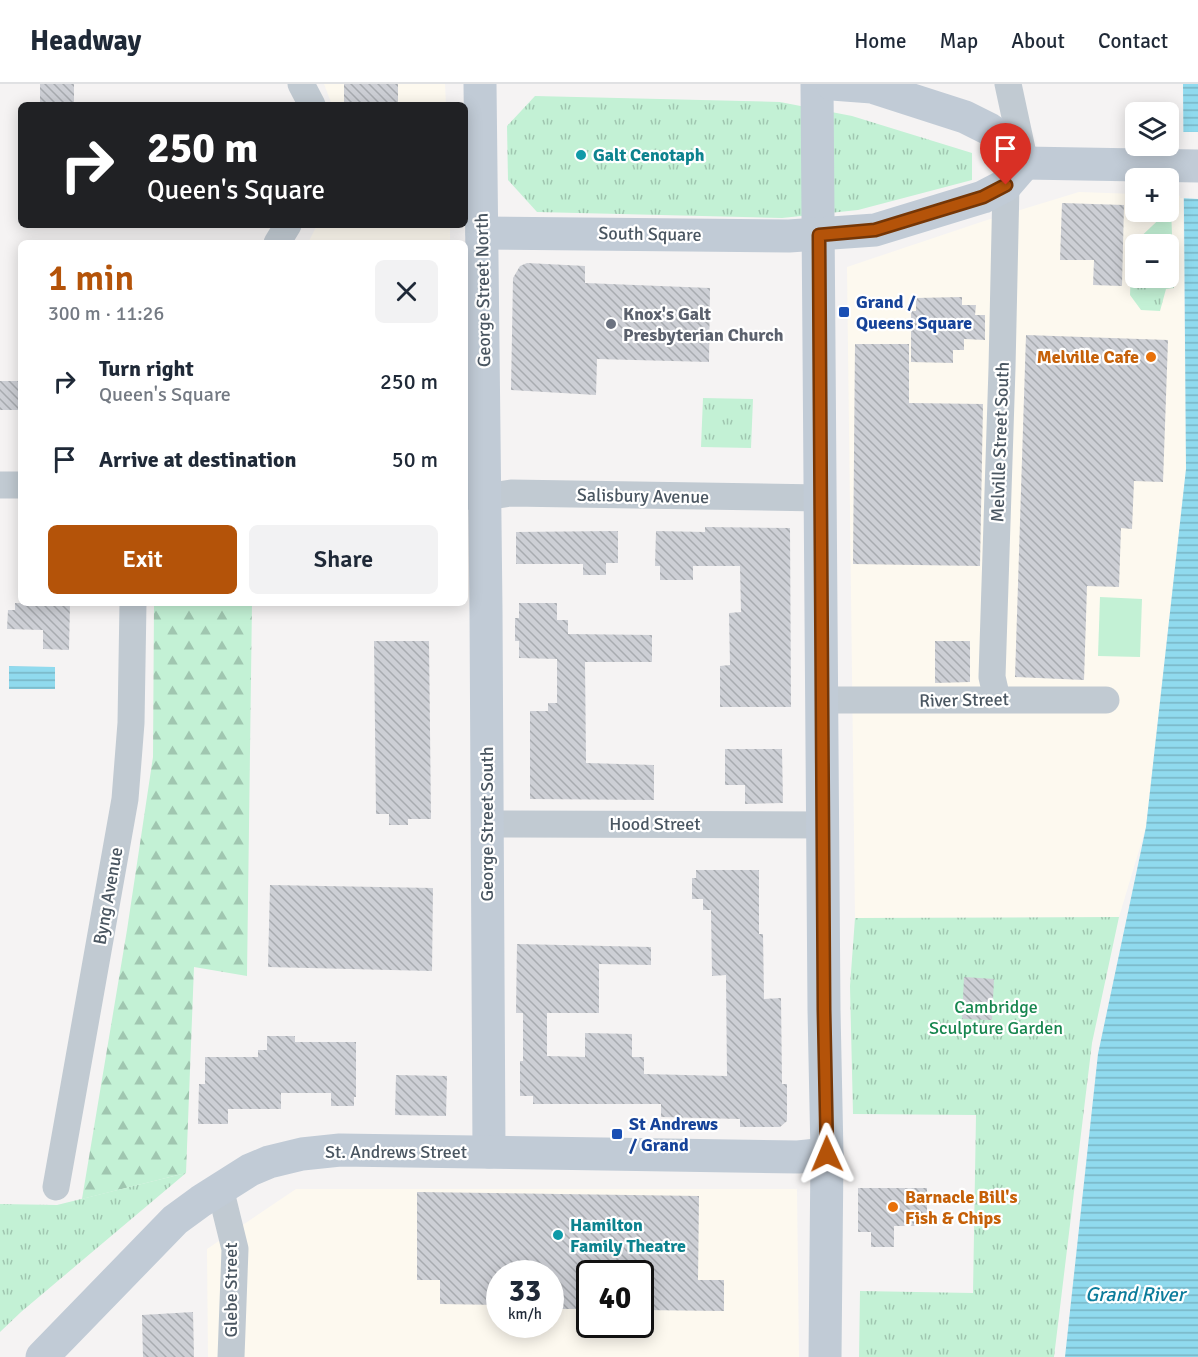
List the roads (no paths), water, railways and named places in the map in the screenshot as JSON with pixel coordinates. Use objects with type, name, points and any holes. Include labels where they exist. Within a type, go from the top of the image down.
[{"type":"main road","name":"George Street North","points":[[475,497],[482,233],[473,150],[480,84]]},
{"type":"main road","points":[[817,84],[827,1154],[825,1357]]},
{"type":"main road","points":[[832,84],[872,87],[965,117],[1010,143],[1015,174],[1183,166]]},
{"type":"main road","name":"South Square","points":[[482,233],[819,235],[875,230],[983,197],[1015,174]]},
{"type":"main road","name":"George Street South","points":[[475,497],[487,824],[489,1152]]},
{"type":"main road","name":"St. Andrews Street","points":[[42,1357],[175,1220],[220,1188],[259,1166],[302,1154],[359,1150],[798,1156],[827,1154]]},
{"type":"street","points":[[301,84],[310,102]]},
{"type":"street","name":"Melville Street South","points":[[997,699],[992,677],[1002,368],[1015,174],[1008,84]]},
{"type":"street","points":[[0,484],[18,485]]},
{"type":"street","name":"Salisbury Avenue","points":[[475,497],[512,493],[821,498]]},
{"type":"street","name":"Byng Avenue","points":[[56,1187],[126,799],[131,723],[133,606]]},
{"type":"street","name":"River Street","points":[[822,700],[1106,700]]},
{"type":"street","name":"Hood Street","points":[[487,824],[824,825]]},
{"type":"street","name":"Glebe Street","points":[[220,1188],[235,1250],[231,1357]]},
{"type":"water","name":"Grand River","points":[[1183,84],[1198,84],[1198,1357],[1065,1357],[1098,1054],[1146,827],[1186,469]]},
{"type":"water","points":[[9,666],[55,667],[55,689],[9,689]]},
{"type":"place","name":"Galt Cenotaph","points":[[581,155]]},
{"type":"place","name":"Grand / Queens Square","points":[[844,312]]},
{"type":"place","name":"Knox's Galt Presbyterian Church","points":[[611,324]]},
{"type":"place","name":"Melville Cafe","points":[[1151,357]]},
{"type":"place","name":"St Andrews / Grand","points":[[617,1134]]},
{"type":"place","name":"Barnacle Bill's Fish & Chips","points":[[893,1207]]},
{"type":"place","name":"Hamilton Family Theatre","points":[[558,1235]]},
{"type":"park label","name":"Cambridge Sculpture Garden","points":[[996,1017]]}]
